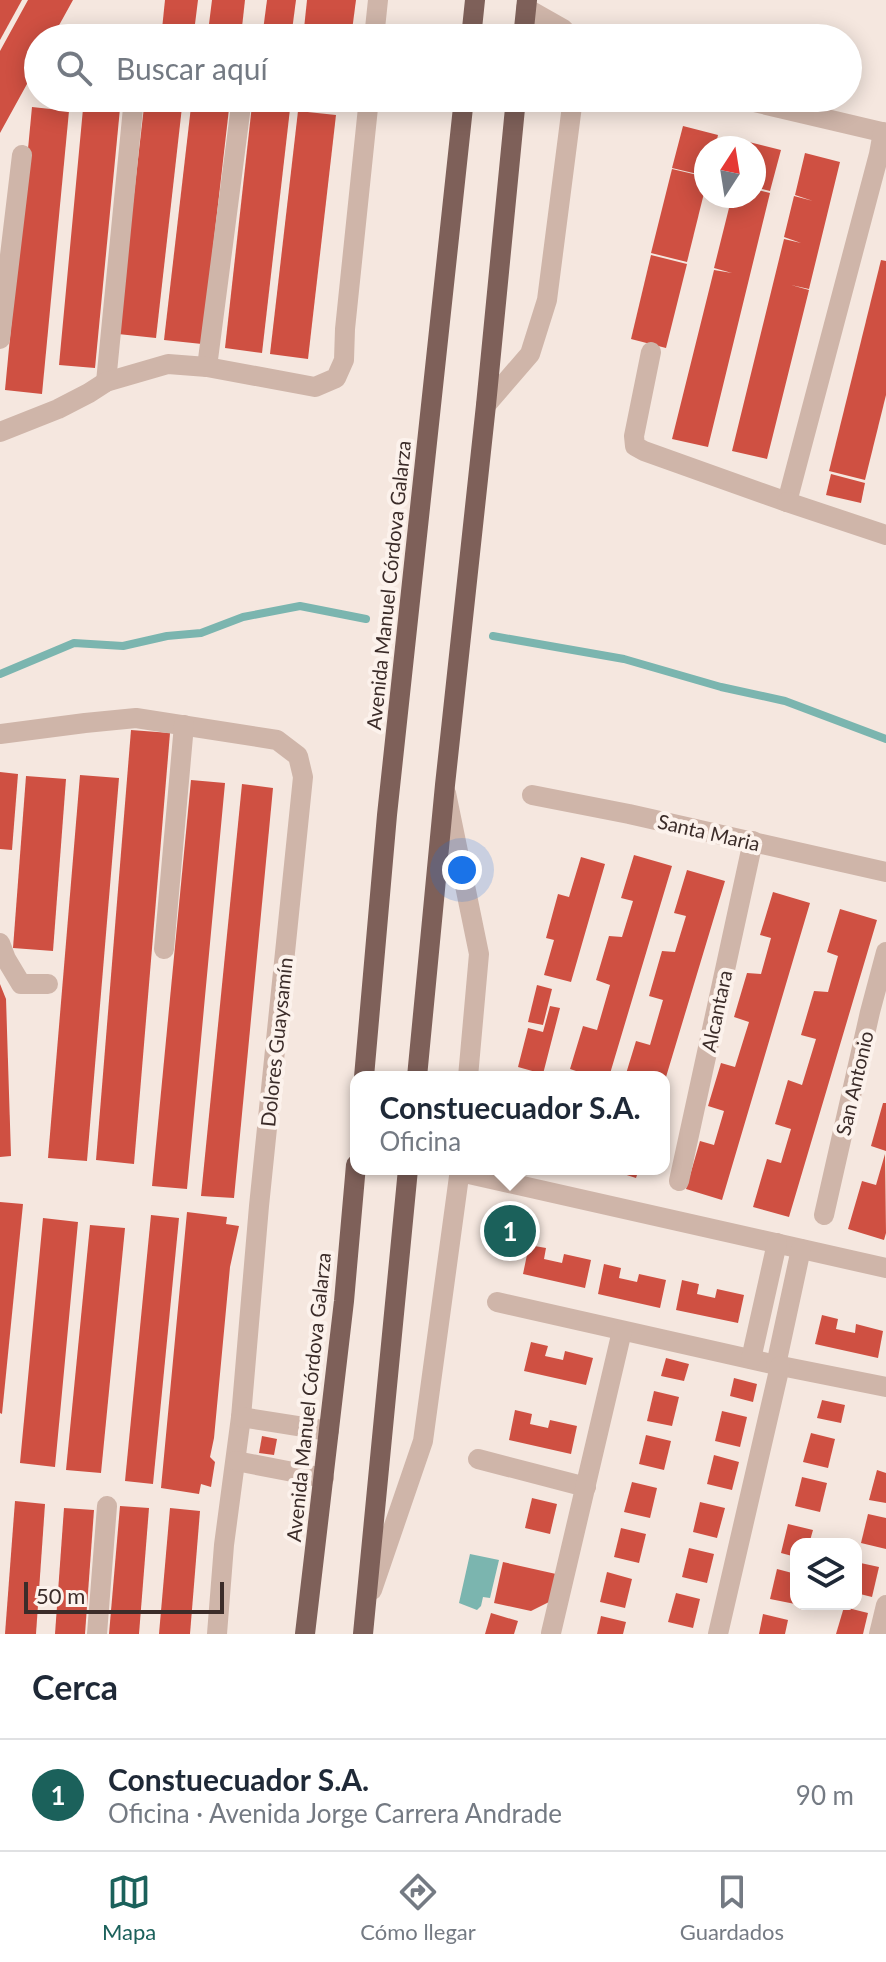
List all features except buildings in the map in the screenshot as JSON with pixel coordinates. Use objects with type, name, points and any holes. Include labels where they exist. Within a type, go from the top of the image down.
[{"type":"main road","points":[[472,24],[475,0]]},
{"type":"main road","points":[[525,24],[527,4]]},
{"type":"main road","name":"Avenida Manuel Córdova Galarza","points":[[365,1071],[387,815],[462,112]]},
{"type":"main road","points":[[418,1071],[515,112]]},
{"type":"main road","name":"Avenida Manuel Córdova Galarza","points":[[305,1634],[344,1301],[355,1175]]},
{"type":"main road","points":[[363,1634],[407,1175]]},
{"type":"street","points":[[375,24],[378,0]]},
{"type":"street","points":[[527,4],[556,24]]},
{"type":"street","points":[[106,382],[133,112]]},
{"type":"street","points":[[207,367],[240,112]]},
{"type":"street","points":[[0,432],[58,409],[106,382],[168,364],[207,367],[315,387],[336,378],[344,360],[368,112]]},
{"type":"street","points":[[486,405],[530,354],[547,300],[571,112]]},
{"type":"street","points":[[787,502],[884,133],[796,112]]},
{"type":"street","points":[[0,339],[22,155]]},
{"type":"street","points":[[651,352],[634,436],[635,446],[886,535]]},
{"type":"street","name":"Dolores Guaysamín","points":[[0,734],[136,718],[277,740],[298,756],[303,777],[217,1634]]},
{"type":"street","points":[[164,949],[184,725]]},
{"type":"street","points":[[445,785],[479,954],[469,1071]]},
{"type":"street","name":"Santa Maria","points":[[532,795],[886,872]]},
{"type":"street","name":"Alcantara","points":[[679,1181],[753,841]]},
{"type":"street","points":[[0,943],[21,984],[48,984]]},
{"type":"street","name":"San Antonio","points":[[824,1215],[886,952]]},
{"type":"street","points":[[368,1602],[423,1441],[459,1175]]},
{"type":"street","points":[[482,1175],[886,1268]]},
{"type":"street","points":[[751,1359],[777,1243]]},
{"type":"street","points":[[718,1634],[801,1249]]},
{"type":"street","points":[[497,1302],[886,1387]]},
{"type":"street","points":[[551,1633],[622,1331]]},
{"type":"street","points":[[241,1417],[329,1431]]},
{"type":"street","points":[[478,1459],[586,1487]]},
{"type":"street","points":[[236,1461],[324,1478]]},
{"type":"street","points":[[97,1634],[107,1506]]},
{"type":"street","points":[[879,1634],[886,1605]]},
{"type":"water","points":[[470,1554],[499,1560],[490,1598],[483,1597],[477,1610],[459,1603]]},
{"type":"waterway","points":[[0,674],[74,643],[123,646],[167,636],[201,633],[243,617],[300,606],[366,619]]},
{"type":"waterway","points":[[493,636],[624,659],[721,687],[785,701],[886,739]]},
{"type":"place","name":"Constuecuador S.A.","points":[[510,1231]]}]
